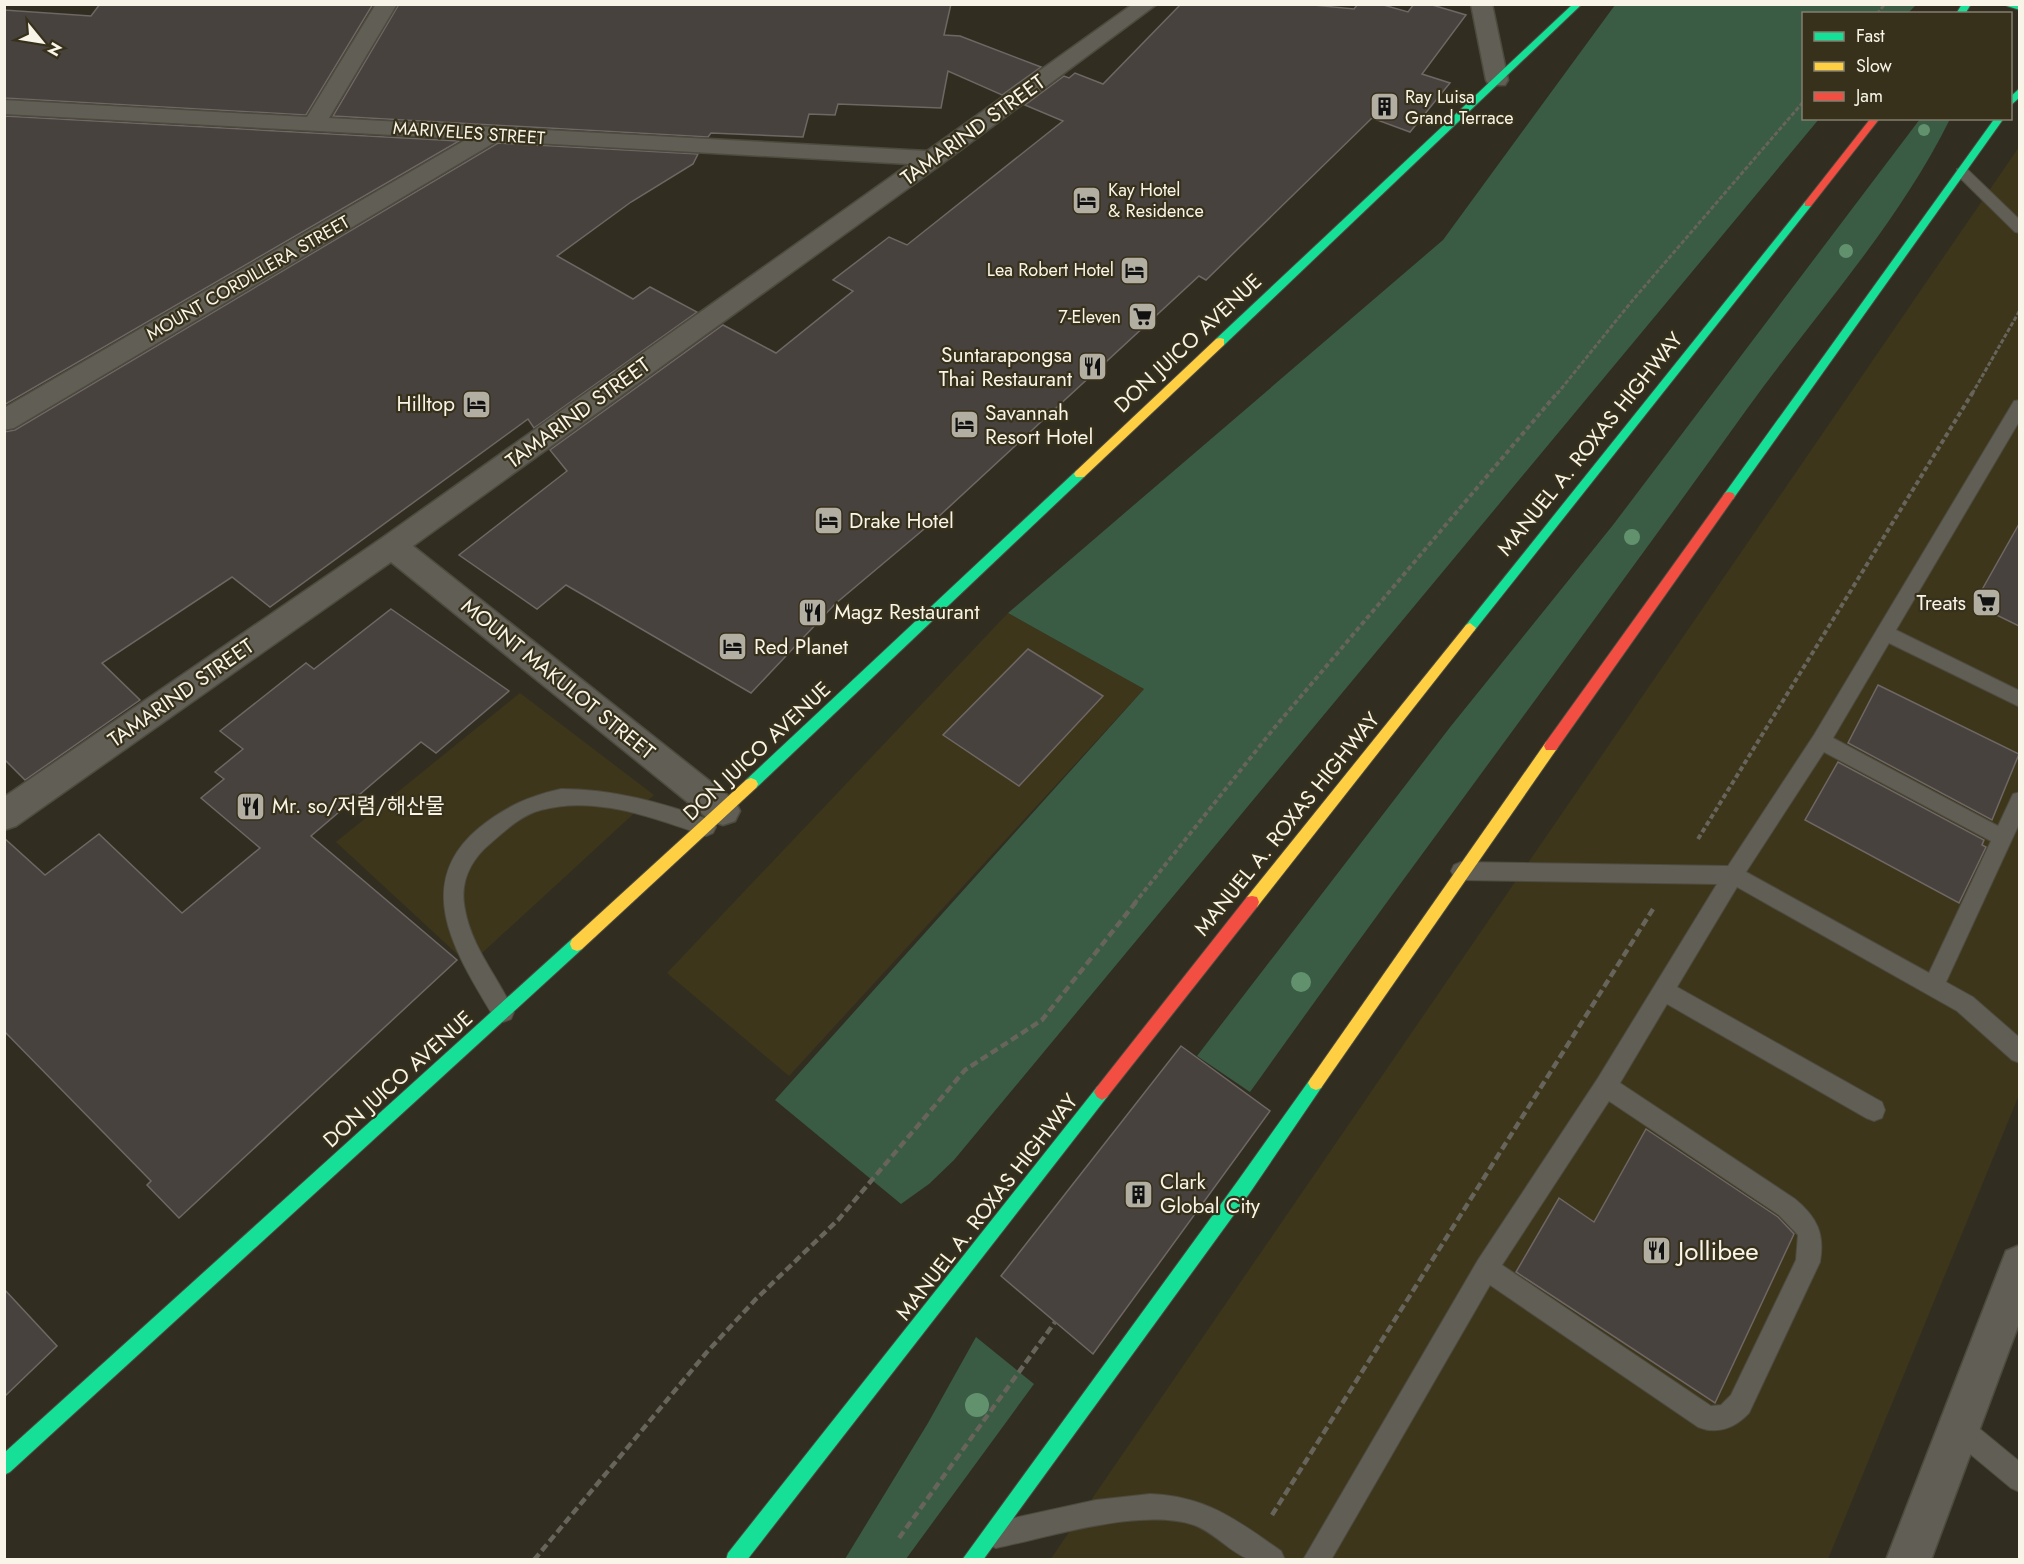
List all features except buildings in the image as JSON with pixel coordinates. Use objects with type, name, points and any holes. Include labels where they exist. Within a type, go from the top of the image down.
[{"type":"main road","name":"DON JUICO AVENUE","points":[[4,1466],[715,820],[1578,4]]},
{"type":"main road","points":[[2010,4],[2019,8]]},
{"type":"main road","name":"MANUEL A. ROXAS HIGHWAY","points":[[735,1560],[1206,960],[1874,120]]},
{"type":"main road","points":[[971,1560],[1243,1188],[1461,871],[1999,120]]},
{"type":"street","points":[[315,122],[387,4]]},
{"type":"street","name":"TAMARIND STREET","points":[[4,816],[392,546],[1147,4]]},
{"type":"street","points":[[1481,4],[1497,80]]},
{"type":"street","name":"MARIVELES STREET","points":[[4,107],[315,122],[491,135],[934,158]]},
{"type":"street","name":"MOUNT CORDILLERA STREET","points":[[4,421],[491,135]]},
{"type":"street","name":"MOUNT MAKULOT STREET","points":[[392,546],[715,820]]},
{"type":"street","points":[[1908,1560],[1960,1429],[2019,1265]]},
{"type":"lane","points":[[1962,172],[2019,230]]},
{"type":"lane","points":[[1316,1560],[1486,1268],[1606,1086],[1665,992],[1733,875],[1821,741],[2019,405]]},
{"type":"lane","points":[[1886,633],[2019,700]]},
{"type":"lane","points":[[1821,741],[2002,838]]},
{"type":"lane","points":[[503,1012],[465,949],[453,907],[457,871],[474,843],[518,810],[549,800],[598,796],[715,820]]},
{"type":"lane","points":[[1934,985],[2019,800]]},
{"type":"lane","points":[[1461,871],[1733,875],[1965,1004],[2019,1053]]},
{"type":"lane","points":[[1665,992],[1874,1110]]},
{"type":"lane","points":[[1486,1268],[1707,1418],[1719,1419],[1731,1415],[1740,1404],[1808,1262],[1813,1244],[1810,1231],[1787,1207],[1606,1086]]},
{"type":"lane","points":[[1960,1429],[2019,1479]]},
{"type":"lane","points":[[988,1537],[1138,1507],[1168,1507],[1193,1512],[1220,1524],[1262,1553]]},
{"type":"path","points":[[534,1560],[707,1352],[756,1299],[837,1220],[889,1163],[960,1076],[977,1060],[1018,1038],[1042,1020],[1275,727],[1512,450],[1632,301],[1802,102]]},
{"type":"path","points":[[1262,1553],[1476,1187],[1675,875],[2002,345],[2019,309]]},
{"type":"path","points":[[899,1538],[1055,1322]]},
{"type":"shaded area","points":[[2019,147],[2019,1095],[1828,1559],[1050,1560]]},
{"type":"shaded area","points":[[1008,613],[1144,689],[789,1076],[667,973]]},
{"type":"shaded area","points":[[520,693],[654,795],[469,965],[336,842]]},
{"type":"green space","points":[[1615,5],[1916,5],[1909,12],[1802,12],[1802,120],[1818,120],[954,1160],[929,1184],[901,1204],[775,1100],[1144,689],[1008,613],[1443,240]]},
{"type":"green space","points":[[1919,120],[1949,120],[1906,196],[1881,232],[1773,373],[1250,1092],[1197,1056],[1451,726],[1613,525]]},
{"type":"green space","points":[[976,1337],[1034,1384],[906,1559],[845,1559],[928,1423]]},
{"type":"traffic: fast","points":[[1220,342],[1578,4]]},
{"type":"traffic: fast","points":[[1961,12],[1967,4]]},
{"type":"traffic: fast","points":[[2010,4],[2020,8]]},
{"type":"traffic: fast","points":[[2012,101],[2020,91]]},
{"type":"traffic: fast","points":[[1729,496],[1999,120]]},
{"type":"traffic: fast","points":[[1470,628],[1808,204]]},
{"type":"traffic: fast","points":[[751,784],[1080,474]]},
{"type":"traffic: fast","points":[[4,1466],[577,944]]},
{"type":"traffic: fast","points":[[971,1560],[1243,1188],[1316,1083]]},
{"type":"traffic: fast","points":[[735,1560],[1102,1092]]},
{"type":"traffic: slow","points":[[1080,474],[1220,342]]},
{"type":"traffic: slow","points":[[1252,902],[1470,628]]},
{"type":"traffic: slow","points":[[1316,1083],[1551,746]]},
{"type":"traffic: slow","points":[[577,944],[751,784]]},
{"type":"traffic: jam","points":[[1808,204],[1874,120]]},
{"type":"traffic: jam","points":[[1551,746],[1729,496]]},
{"type":"traffic: jam","points":[[1102,1092],[1252,902]]},
{"type":"place","name":"Ray Luisa Grand Terrace","points":[[1384,107]]},
{"type":"place","name":"Kay Hotel & Residence","points":[[1087,200]]},
{"type":"place","name":"Lea Robert Hotel","points":[[1135,270]]},
{"type":"place","name":"7-Eleven","points":[[1142,317]]},
{"type":"place","name":"Suntarapongsa Thai Restaurant","points":[[1093,367]]},
{"type":"place","name":"Hilltop","points":[[476,404]]},
{"type":"place","name":"Savannah Resort Hotel","points":[[964,425]]},
{"type":"place","name":"Drake Hotel","points":[[828,521]]},
{"type":"place","name":"Treats","points":[[1987,603]]},
{"type":"place","name":"Magz Restaurant","points":[[813,612]]},
{"type":"place","name":"Red Planet","points":[[733,647]]},
{"type":"place","name":"Mr. so/저렴/해산물","points":[[251,806]]},
{"type":"place","name":"Clark Global City","points":[[1139,1194]]},
{"type":"place","name":"Jollibee","points":[[1657,1251]]}]
